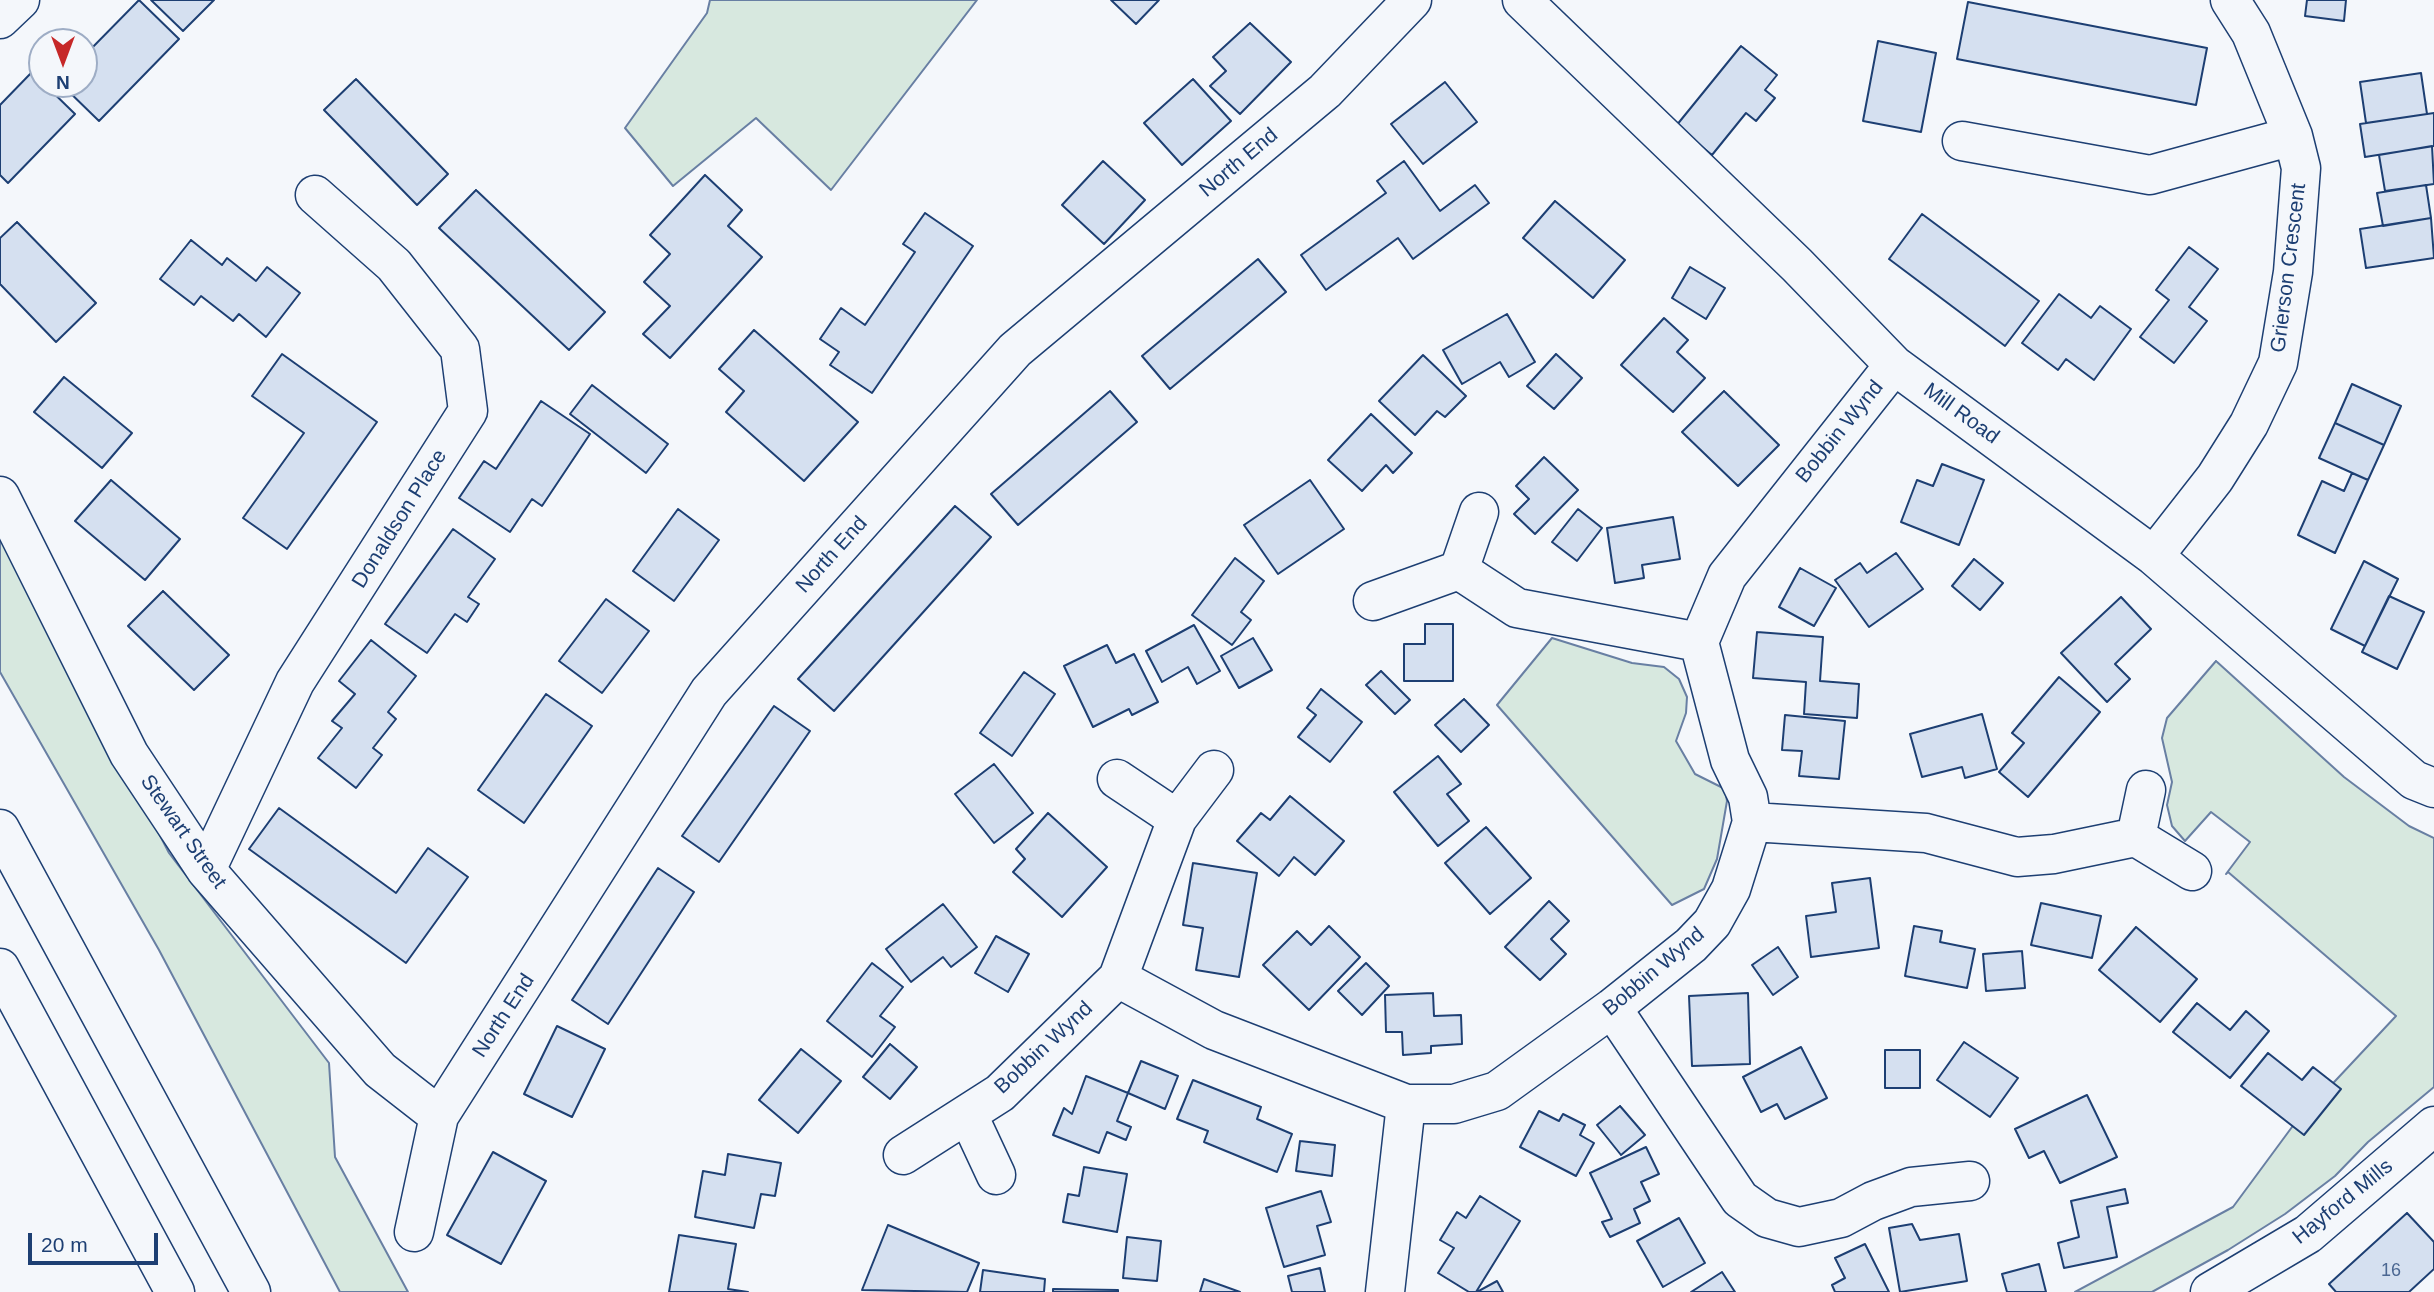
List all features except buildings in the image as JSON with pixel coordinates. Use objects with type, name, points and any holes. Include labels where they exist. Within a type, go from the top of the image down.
[{"type":"main road","points":[[0,19],[20,0]]},
{"type":"main road","name":"North End","points":[[414,1232],[439,1116],[709,692],[1015,349],[1325,91],[1412,0]]},
{"type":"main road","name":"Mill Road","points":[[1522,0],[1797,265],[1894,365],[2154,556],[2414,780],[2434,788]]},
{"type":"main road","name":"Grierson Crescent","points":[[2154,556],[2215,478],[2249,424],[2277,363],[2293,272],[2301,168],[2293,136],[2250,33],[2230,0]]},
{"type":"main road","points":[[1962,141],[2150,175],[2293,136]]},
{"type":"main road","name":"Donaldson Place","points":[[206,870],[295,681],[468,411],[460,349],[394,265],[315,195]]},
{"type":"main road","name":"Bobbin Wynd","points":[[1699,642],[1727,576],[1894,365]]},
{"type":"main road","name":"Stewart Street","points":[[0,496],[129,754],[206,870],[380,1070],[439,1116]]},
{"type":"main road","points":[[1459,570],[1479,512]]},
{"type":"main road","points":[[1459,570],[1517,608],[1699,642],[1730,760],[1748,797],[1752,822],[1926,833],[2017,857],[2054,854],[2136,837],[2192,871]]},
{"type":"main road","points":[[1373,601],[1459,570]]},
{"type":"main road","name":"Bobbin Wynd","points":[[903,1155],[1000,1093],[1118,978],[1177,819],[1214,770]]},
{"type":"main road","points":[[1117,779],[1177,819]]},
{"type":"main road","points":[[2136,837],[2146,790]]},
{"type":"main road","name":"Bobbin Wynd","points":[[1118,978],[1214,1030],[1406,1104],[1454,1104],[1497,1091],[1612,1009],[1691,945],[1712,923],[1731,889],[1752,822]]},
{"type":"main road","points":[[0,829],[251,1292]]},
{"type":"main road","points":[[0,968],[175,1292]]},
{"type":"main road","points":[[1612,1009],[1740,1199],[1767,1218],[1799,1227],[1841,1218],[1873,1201],[1911,1187],[1970,1181]]},
{"type":"main road","points":[[1385,1292],[1406,1104]]},
{"type":"main road","points":[[968,1115],[996,1175]]},
{"type":"main road","name":"Hayford Mills","points":[[2210,1292],[2308,1234],[2434,1126]]},
{"type":"shaded area","points":[[710,0],[977,0],[831,190],[756,118],[673,186],[625,128],[707,13]]},
{"type":"shaded area","points":[[0,526],[169,853],[329,1063],[335,1157],[408,1292],[340,1292],[159,950],[0,672]]},
{"type":"shaded area","points":[[1552,638],[1632,663],[1664,667],[1679,679],[1687,697],[1686,713],[1676,741],[1695,774],[1725,789],[1727,801],[1717,859],[1704,889],[1672,905],[1497,705]]},
{"type":"shaded area","points":[[2216,661],[2344,777],[2409,826],[2434,838],[2434,1087],[2368,1142],[2335,1176],[2285,1214],[2228,1250],[2152,1292],[2075,1292],[2233,1207],[2292,1127],[2396,1016],[2228,872],[2226,874],[2250,842],[2211,812],[2185,841],[2172,826],[2167,805],[2172,782],[2162,738],[2167,718]]}]
